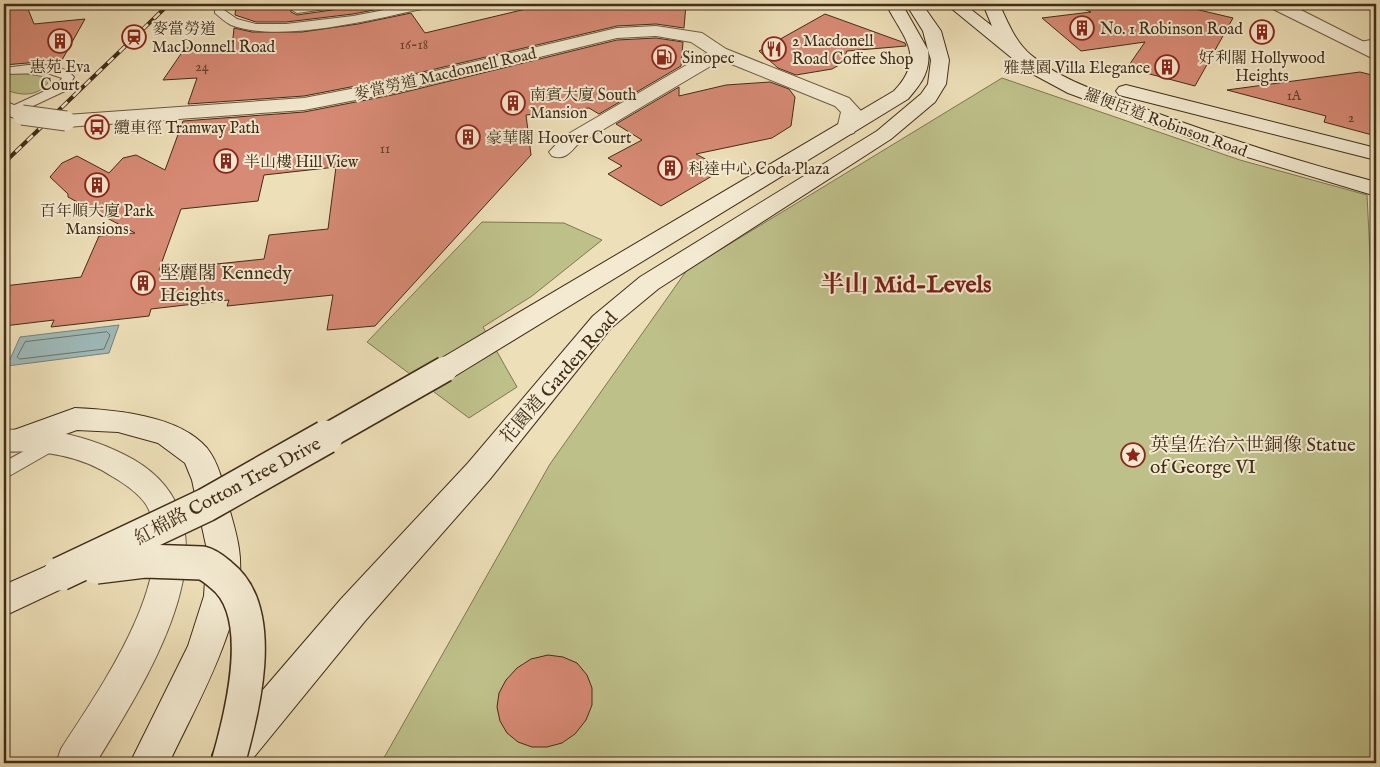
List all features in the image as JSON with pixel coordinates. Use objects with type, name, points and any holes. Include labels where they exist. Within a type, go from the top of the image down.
[{"type":"main road","points":[[847,129],[901,95],[918,76],[921,62],[918,46],[894,4]]},
{"type":"main road","name":"花園道 Garden Road","points":[[224,763],[347,617],[479,471],[602,322],[649,283],[884,135],[928,98],[937,84],[940,60],[932,31],[914,4]]},
{"type":"main road","points":[[954,4],[975,22],[1084,76],[1138,95],[1376,154]]},
{"type":"main road","name":"羅便臣道 Robinson Road","points":[[991,4],[1010,44],[1035,53],[1045,74],[1110,102],[1239,150],[1376,189]]},
{"type":"main road","points":[[1277,4],[1368,43],[1376,54]]},
{"type":"main road","name":"麥當勞道 Macdonnell Road","points":[[13,111],[66,121],[304,104],[397,86],[617,33],[656,31],[696,37],[720,53],[842,102],[850,111],[847,129]]},
{"type":"main road","points":[[559,152],[570,141],[720,53]]},
{"type":"main road","name":"紅棉路 Cotton Tree Drive","points":[[4,601],[206,505],[445,369],[847,129]]},
{"type":"main road","points":[[27,440],[75,419],[118,421],[167,434],[196,456],[207,480],[223,550],[221,596],[204,650],[149,763]]},
{"type":"main road","points":[[27,440],[103,456],[139,477],[163,505],[171,539],[164,596],[153,625],[133,665],[75,763]]},
{"type":"main road","points":[[60,574],[132,560],[175,560],[209,565],[232,584],[245,611],[249,656],[242,704],[228,763]]},
{"type":"lane","points":[[220,4],[219,11],[225,17],[239,24],[261,28],[296,27],[431,4]]},
{"type":"lane","points":[[335,4],[337,20]]},
{"type":"lane","points":[[297,10],[340,4]]},
{"type":"lane","points":[[4,71],[50,70],[64,72],[68,77],[62,87],[13,111]]},
{"type":"lane","points":[[4,471],[27,440]]},
{"type":"green space","points":[[22,73],[51,78],[42,89],[30,94],[11,92],[4,89],[4,74]]},
{"type":"green space","points":[[1002,78],[1240,160],[1367,195],[1376,373],[1376,763],[381,763],[550,464],[687,270]]},
{"type":"green space","points":[[482,222],[564,223],[602,240],[532,296],[483,327],[517,387],[469,418],[367,342]]},
{"type":"water","points":[[119,325],[109,353],[7,366],[20,337]]},
{"type":"building","name":"惠苑 Eva Court","points":[[4,4],[26,4],[34,24],[85,19],[62,60],[4,65]]},
{"type":"building","points":[[236,4],[306,4],[291,8],[291,12],[297,15],[339,9],[346,4],[405,4],[353,14],[286,22],[256,22],[235,15]]},
{"type":"building","points":[[547,4],[686,4],[684,28],[656,24],[617,26],[397,78],[304,96],[188,104],[197,78],[163,80],[185,48],[232,47],[234,28],[252,32],[302,32],[358,24],[411,13],[425,33]]},
{"type":"building","points":[[1072,4],[1174,4],[1233,18],[1195,86],[1127,68],[1145,42],[1081,51],[1042,18],[1091,12]]},
{"type":"building","points":[[825,14],[905,43],[906,46],[847,51],[841,64],[832,69],[796,75],[778,68],[759,51]]},
{"type":"building","points":[[656,38],[683,42],[681,66],[599,114],[589,108],[526,115],[531,155],[375,326],[327,330],[333,295],[227,306],[229,300],[151,309],[149,316],[51,327],[54,320],[4,326],[4,286],[81,277],[99,236],[135,233],[68,197],[68,194],[50,177],[62,163],[77,156],[109,173],[123,158],[136,155],[165,170],[183,121],[304,112],[397,94],[617,40]],"holes":[[[336,167],[328,229],[269,235],[264,259],[159,270],[181,209],[258,201],[264,175]]]},
{"type":"building","points":[[1360,72],[1376,76],[1376,136],[1324,122],[1326,116],[1227,90]]},
{"type":"building","points":[[770,82],[789,89],[795,97],[791,126],[772,138],[696,154],[724,169],[661,206],[608,174],[622,166],[608,158],[642,140],[616,124],[679,87],[679,96],[726,85]]},
{"type":"building","points":[[548,655],[563,657],[577,663],[587,675],[592,688],[592,705],[586,720],[575,734],[562,743],[547,747],[532,747],[518,742],[507,733],[500,721],[497,707],[499,693],[506,680],[517,668],[531,659]]},
{"type":"railway","points":[[4,163],[169,4]]},
{"type":"place","name":"No. 1 Robinson Road","points":[[1082,28]]},
{"type":"place","name":"好利閣 Hollywood Heights","points":[[1262,32]]},
{"type":"place","name":"麥當勞道 MacDonnell Road","points":[[134,37]]},
{"type":"place","name":"惠苑 Eva Court","points":[[60,41]]},
{"type":"place","name":"2 Macdonell Road Coffee Shop","points":[[774,49]]},
{"type":"place","name":"Sinopec","points":[[664,57]]},
{"type":"place","name":"雅慧園 Villa Elegance","points":[[1167,67]]},
{"type":"place","name":"南賓大廈 South Mansion","points":[[513,103]]},
{"type":"place","name":"纜車徑 Tramway Path","points":[[97,127]]},
{"type":"place","name":"豪華閣 Hoover Court","points":[[468,137]]},
{"type":"place","name":"半山樓 Hill View","points":[[226,161]]},
{"type":"place","name":"科達中心 Coda Plaza","points":[[670,168]]},
{"type":"place","name":"百年順大廈 Park Mansions","points":[[97,185]]},
{"type":"place","name":"堅麗閣 Kennedy Heights","points":[[143,283]]},
{"type":"place","name":"英皇佐治六世銅像 Statue of George VI","points":[[1133,455]]},
{"type":"district","name":"半山 Mid-Levels","points":[[906,284]]}]
